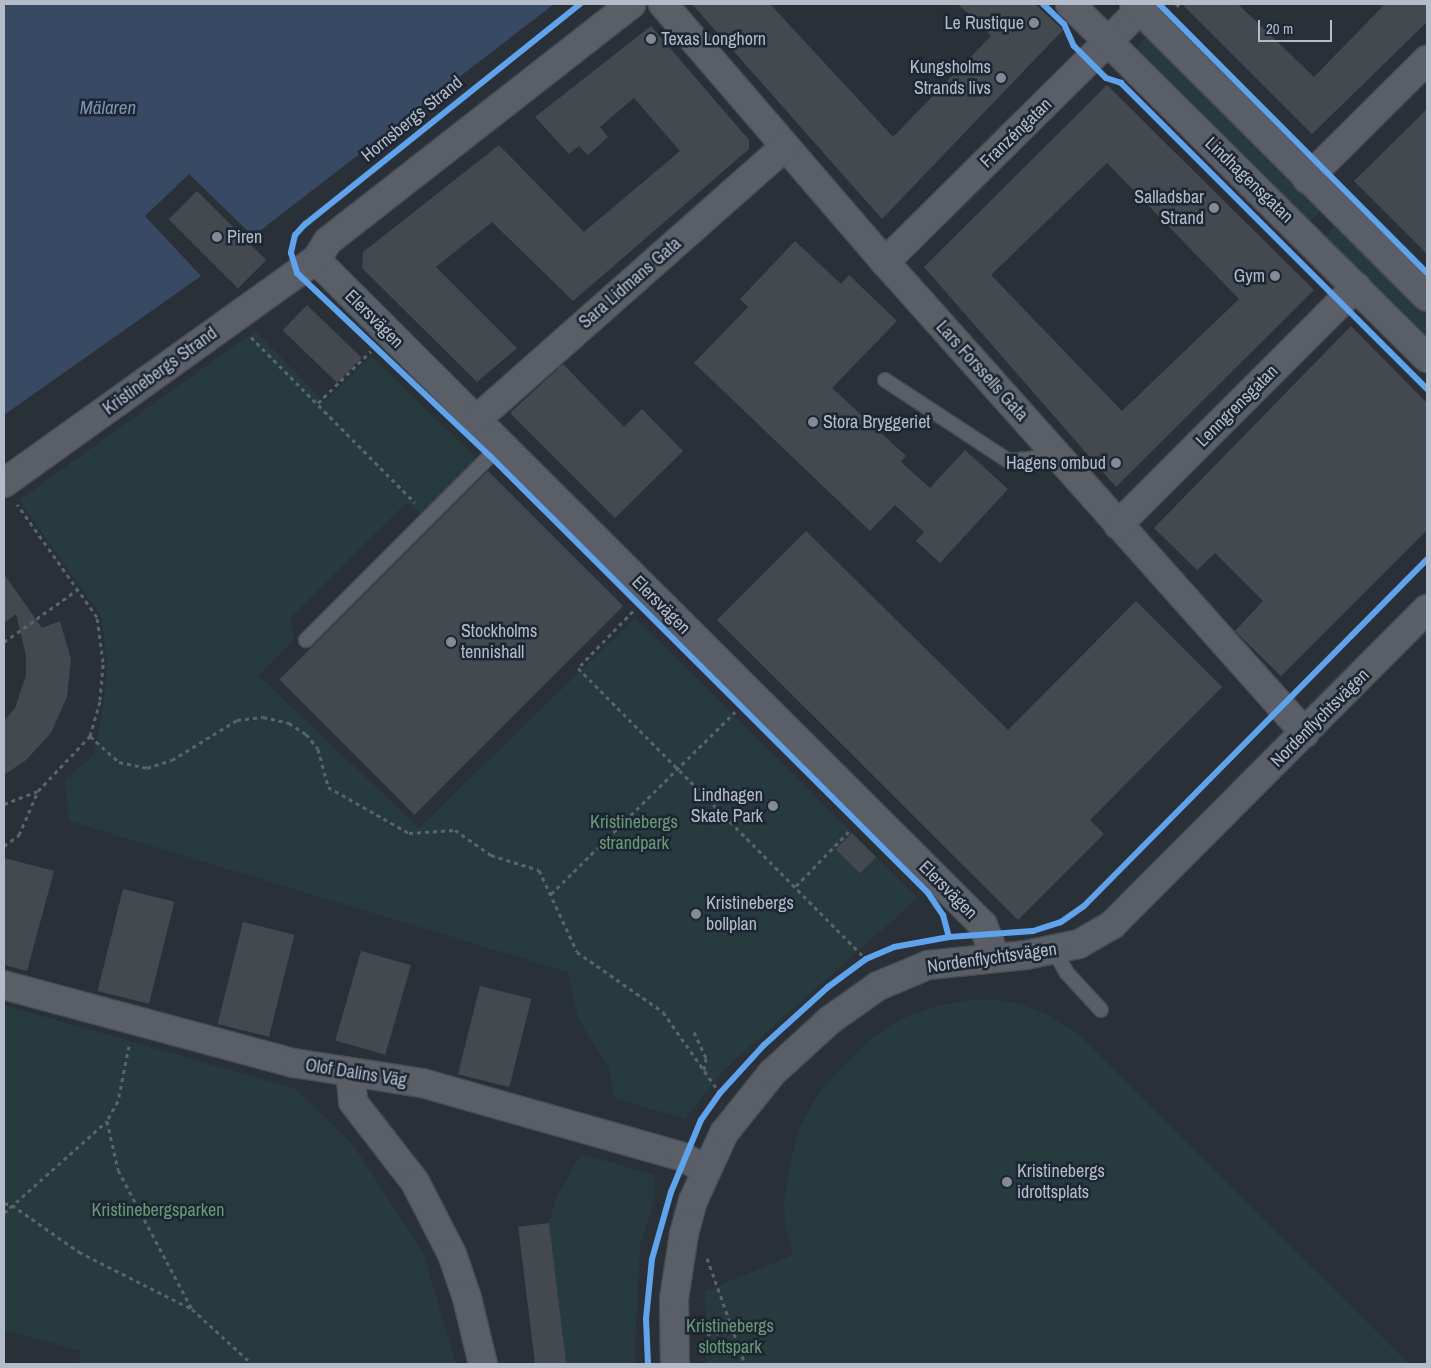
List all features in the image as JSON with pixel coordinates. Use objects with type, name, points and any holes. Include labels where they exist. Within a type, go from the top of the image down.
[{"type":"street","points":[[316,260],[328,241],[631,4]]},
{"type":"street","name":"Lars Forssells Gata","points":[[664,4],[885,262],[1305,733]]},
{"type":"street","name":"Lindhagensgatan","points":[[1070,4],[1427,358]]},
{"type":"street","points":[[1140,6],[1307,179],[1427,298]]},
{"type":"street","name":"Franzéngatan","points":[[885,262],[1107,42],[1140,6]]},
{"type":"street","points":[[1307,179],[1427,60]]},
{"type":"street","name":"Sara Lidmans Gata","points":[[476,420],[785,147]]},
{"type":"street","name":"Kristinebergs Strand","points":[[9,493],[233,318],[316,260]]},
{"type":"street","name":"Elersvägen","points":[[316,260],[983,925],[996,956]]},
{"type":"street","name":"Lenngrensgatan","points":[[1118,525],[1356,287]]},
{"type":"street","name":"Nordenflychtsvägen","points":[[675,1364],[674,1299],[677,1266],[684,1234],[706,1170],[724,1133],[772,1073],[830,1020],[878,986],[928,965],[1054,950],[1079,944],[1112,925],[1427,609]]},
{"type":"street","name":"Olof Dalins Väg","points":[[4,985],[294,1063],[422,1083],[684,1157],[706,1170]]},
{"type":"street","points":[[350,1072],[353,1102],[415,1182],[452,1254],[467,1298],[483,1364]]},
{"type":"lane","points":[[885,380],[1009,461],[1056,456]]},
{"type":"lane","points":[[306,640],[501,445]]},
{"type":"lane","points":[[1054,950],[1067,973],[1101,1010]]},
{"type":"path","points":[[233,318],[421,509]]},
{"type":"path","points":[[368,341],[382,354]]},
{"type":"path","points":[[318,403],[375,348]]},
{"type":"path","points":[[4,846],[19,834],[38,791],[90,736],[100,700],[103,662],[97,617],[9,493]]},
{"type":"path","points":[[4,642],[76,590]]},
{"type":"path","points":[[639,605],[578,668],[796,886],[866,959]]},
{"type":"path","points":[[733,701],[746,715]]},
{"type":"path","points":[[551,894],[739,708]]},
{"type":"path","points":[[90,736],[120,762],[147,768],[172,760],[237,720],[263,718],[289,723],[306,734],[318,749],[328,787],[409,832],[455,830],[492,855],[539,870],[577,952],[663,1012],[720,1093]]},
{"type":"path","points":[[4,804],[38,791]]},
{"type":"path","points":[[796,886],[858,822]]},
{"type":"path","points":[[858,964],[873,956]]},
{"type":"path","points":[[694,1032],[706,1058],[704,1072]]},
{"type":"path","points":[[4,1213],[107,1120],[118,1100],[131,1036]]},
{"type":"path","points":[[715,1100],[726,1086]]},
{"type":"path","points":[[107,1120],[118,1170],[192,1309]]},
{"type":"path","points":[[4,1203],[12,1205],[79,1252],[192,1309],[252,1364]]},
{"type":"path","points":[[706,1254],[746,1364]]},
{"type":"path","points":[[709,1349],[707,1334],[734,1332]]},
{"type":"green space","points":[[1145,38],[1151,38],[1322,209],[1307,224],[1135,50]]},
{"type":"green space","points":[[1337,224],[1427,314],[1427,344],[1322,240]]},
{"type":"green space","name":"Kristinebergs strandpark","points":[[255,331],[325,402],[371,356],[477,459],[422,516],[407,502],[290,618],[294,639],[258,675],[419,828],[635,618],[918,898],[727,1067],[685,1119],[615,1098],[609,1069],[578,1018],[568,972],[69,821],[65,780],[94,754],[104,702],[107,662],[101,616],[19,500]]},
{"type":"green space","name":"Kristinebergs idrottsplats","points":[[968,1000],[996,1000],[1023,1005],[1048,1015],[1077,1033],[1409,1364],[706,1364],[705,1291],[793,1255],[785,1226],[784,1201],[790,1164],[800,1126],[821,1090],[869,1040],[899,1020],[936,1006]]},
{"type":"green space","name":"Kristinebergsparken","points":[[4,1005],[296,1089],[353,1145],[423,1252],[456,1364],[78,1364],[81,1351],[4,1330]]},
{"type":"green space","points":[[581,1154],[654,1175],[655,1197],[640,1245],[634,1364],[566,1364],[549,1223],[557,1196]]},
{"type":"water","name":"Mälaren","points":[[4,4],[554,4],[253,236],[189,174],[145,216],[201,276],[4,415]]},
{"type":"building","points":[[692,4],[770,4],[893,137],[991,36],[958,4],[1035,4],[1063,30],[882,219]]},
{"type":"building","points":[[1182,4],[1238,4],[1314,77],[1385,4],[1427,4],[1427,22],[1312,134]]},
{"type":"building","points":[[651,26],[749,140],[749,149],[573,301],[492,222],[436,267],[517,348],[477,382],[362,268],[363,252],[499,145],[584,232],[680,151],[634,98],[600,127],[608,137],[588,155],[579,146],[569,154],[535,117]]},
{"type":"building","points":[[1107,85],[1314,290],[1116,487],[924,267]],"holes":[[[1107,163],[1239,299],[1122,411],[991,275]]]},
{"type":"building","points":[[1427,109],[1427,254],[1354,181]]},
{"type":"building","points":[[197,191],[266,260],[238,289],[169,219]]},
{"type":"building","name":"Stora Bryggeriet","points":[[795,241],[841,284],[849,275],[897,321],[832,388],[906,456],[901,462],[930,488],[965,450],[1008,489],[940,563],[916,541],[924,532],[895,505],[870,531],[694,363],[748,307],[740,299]]},
{"type":"building","points":[[307,305],[362,358],[337,383],[283,330]]},
{"type":"building","points":[[1351,326],[1427,403],[1427,530],[1281,676],[1235,631],[1263,601],[1215,553],[1197,570],[1154,528]]},
{"type":"building","points":[[563,364],[624,427],[642,409],[683,451],[615,518],[510,413]]},
{"type":"building","name":"Stockholms tennishall","points":[[488,471],[623,606],[414,815],[279,680]]},
{"type":"building","points":[[806,531],[1008,730],[1136,601],[1222,687],[1090,820],[1104,834],[1018,920],[717,620]]},
{"type":"building","points":[[4,574],[42,628],[60,621],[71,659],[67,697],[51,733],[26,760],[4,775],[4,721],[15,708],[26,675],[26,656],[16,614],[4,623]]},
{"type":"building","points":[[852,833],[876,857],[860,873],[836,849]]},
{"type":"building","points":[[4,858],[54,871],[27,971],[4,965]]},
{"type":"building","points":[[123,889],[174,902],[149,1004],[98,991]]},
{"type":"building","points":[[243,922],[294,935],[269,1037],[218,1024]]},
{"type":"building","points":[[361,951],[411,965],[385,1055],[335,1040]]},
{"type":"building","points":[[480,986],[531,999],[509,1087],[458,1074]]},
{"type":"building","points":[[549,1223],[566,1364],[535,1364],[518,1227]]},
{"type":"cycle path","name":"Hornsbergs Strand","points":[[580,4],[305,224],[295,235],[291,253],[297,273],[490,456],[928,893],[943,915],[949,937]]},
{"type":"cycle path","points":[[1043,4],[1064,24],[1074,46],[1106,78],[1121,83],[1427,389]]},
{"type":"cycle path","points":[[1159,4],[1427,273]]},
{"type":"cycle path","points":[[648,1364],[646,1319],[652,1259],[671,1192],[701,1120],[720,1093],[764,1045],[828,987],[866,959],[894,947],[949,937],[1033,931],[1061,922],[1084,906],[1427,559]]},
{"type":"place","name":"Le Rustique","points":[[1034,23]]},
{"type":"place","name":"Texas Longhorn","points":[[651,39]]},
{"type":"place","name":"Kungsholms Strands livs","points":[[1001,78]]},
{"type":"place","name":"Salladsbar Strand","points":[[1214,208]]},
{"type":"place","name":"Piren","points":[[217,237]]},
{"type":"place","name":"Gym","points":[[1275,276]]},
{"type":"place","name":"Stora Bryggeriet","points":[[813,422]]},
{"type":"place","name":"Hagens ombud","points":[[1116,463]]},
{"type":"place","name":"Stockholms tennishall","points":[[451,642]]},
{"type":"place","name":"Lindhagen Skate Park","points":[[773,806]]},
{"type":"place","name":"Kristinebergs bollplan","points":[[696,914]]},
{"type":"place","name":"Kristinebergs idrottsplats","points":[[1007,1182]]},
{"type":"park label","name":"Kristinebergs slottspark","points":[[730,1337]]}]
